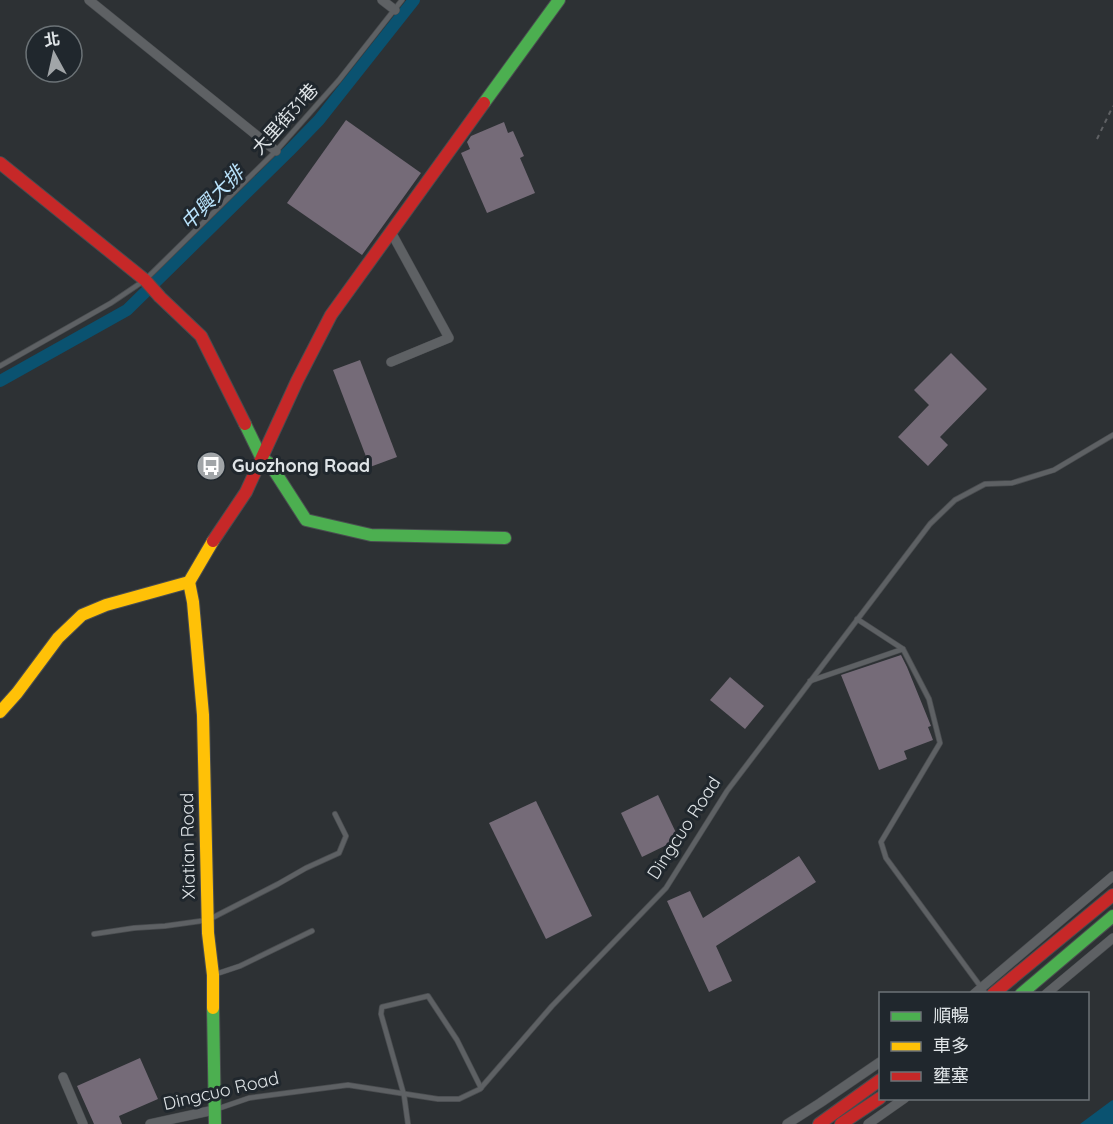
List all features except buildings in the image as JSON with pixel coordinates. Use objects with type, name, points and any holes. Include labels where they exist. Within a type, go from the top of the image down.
[{"type":"street","points":[[88,0],[276,151]]},
{"type":"street","points":[[382,0],[394,10]]},
{"type":"street","points":[[0,712],[58,638],[82,615],[106,605],[189,582],[246,492],[297,381],[332,315],[559,0]]},
{"type":"street","points":[[0,163],[145,280],[201,336],[261,457],[270,464],[306,520],[371,535],[505,538]]},
{"type":"street","points":[[391,232],[449,338],[391,362]]},
{"type":"street","name":"Xiatian Road","points":[[189,582],[193,602],[203,715],[208,933],[213,975],[214,1124]]},
{"type":"street","points":[[980,992],[1113,876]]},
{"type":"street","points":[[994,992],[1113,895]]},
{"type":"street","points":[[1022,992],[1113,915]]},
{"type":"street","points":[[1047,992],[1113,938]]},
{"type":"street","points":[[787,1124],[879,1063]]},
{"type":"street","points":[[63,1077],[83,1124]]},
{"type":"street","points":[[819,1124],[879,1081]]},
{"type":"street","points":[[841,1124],[879,1099]]},
{"type":"street","points":[[868,1124],[902,1100]]},
{"type":"street","name":"Dingcuo Road","points":[[150,1124],[214,1110]]},
{"type":"lane","name":"大里街31巷","points":[[0,366],[111,303],[145,280],[276,151],[339,80],[402,0]]},
{"type":"lane","name":"Dingcuo Road","points":[[214,1110],[249,1098],[348,1085],[438,1099],[459,1099],[481,1088],[552,1006],[666,888],[727,791],[930,524],[955,500],[985,484],[1012,483],[1054,470],[1113,435]]},
{"type":"lane","points":[[857,619],[903,649],[929,699],[940,743],[881,842],[886,858],[980,992]]},
{"type":"lane","points":[[810,681],[903,649]]},
{"type":"lane","points":[[94,934],[208,920],[339,853],[346,836],[335,814]]},
{"type":"lane","points":[[213,975],[240,966],[312,931]]},
{"type":"lane","points":[[408,1124],[404,1095],[381,1014],[382,1007],[428,996],[457,1040],[481,1088]]},
{"type":"path","points":[[1097,139],[1113,106]]},
{"type":"water","points":[[1113,1100],[1113,1124],[1080,1124],[1111,1101]]},
{"type":"waterway","name":"中興大排","points":[[0,381],[127,310],[319,120],[414,0]]},
{"type":"traffic: fast","points":[[484,103],[559,0]]},
{"type":"traffic: fast","points":[[245,424],[261,457],[270,464],[306,520],[371,535],[505,538]]},
{"type":"traffic: fast","points":[[1023,992],[1113,916]]},
{"type":"traffic: fast","points":[[213,1008],[215,1124]]},
{"type":"traffic: slow","points":[[0,712],[58,638],[82,615],[106,605],[189,582],[213,541]]},
{"type":"traffic: slow","points":[[189,582],[193,602],[203,715],[208,933],[213,975],[213,1008]]},
{"type":"traffic: jam","points":[[213,541],[246,492],[297,381],[331,315],[484,103]]},
{"type":"traffic: jam","points":[[0,163],[145,280],[201,336],[245,424]]},
{"type":"traffic: jam","points":[[995,992],[1113,895]]},
{"type":"traffic: jam","points":[[819,1124],[879,1081]]},
{"type":"traffic: jam","points":[[841,1124],[879,1099]]},
{"type":"place","name":"Guozhong Road","points":[[211,466]]}]
